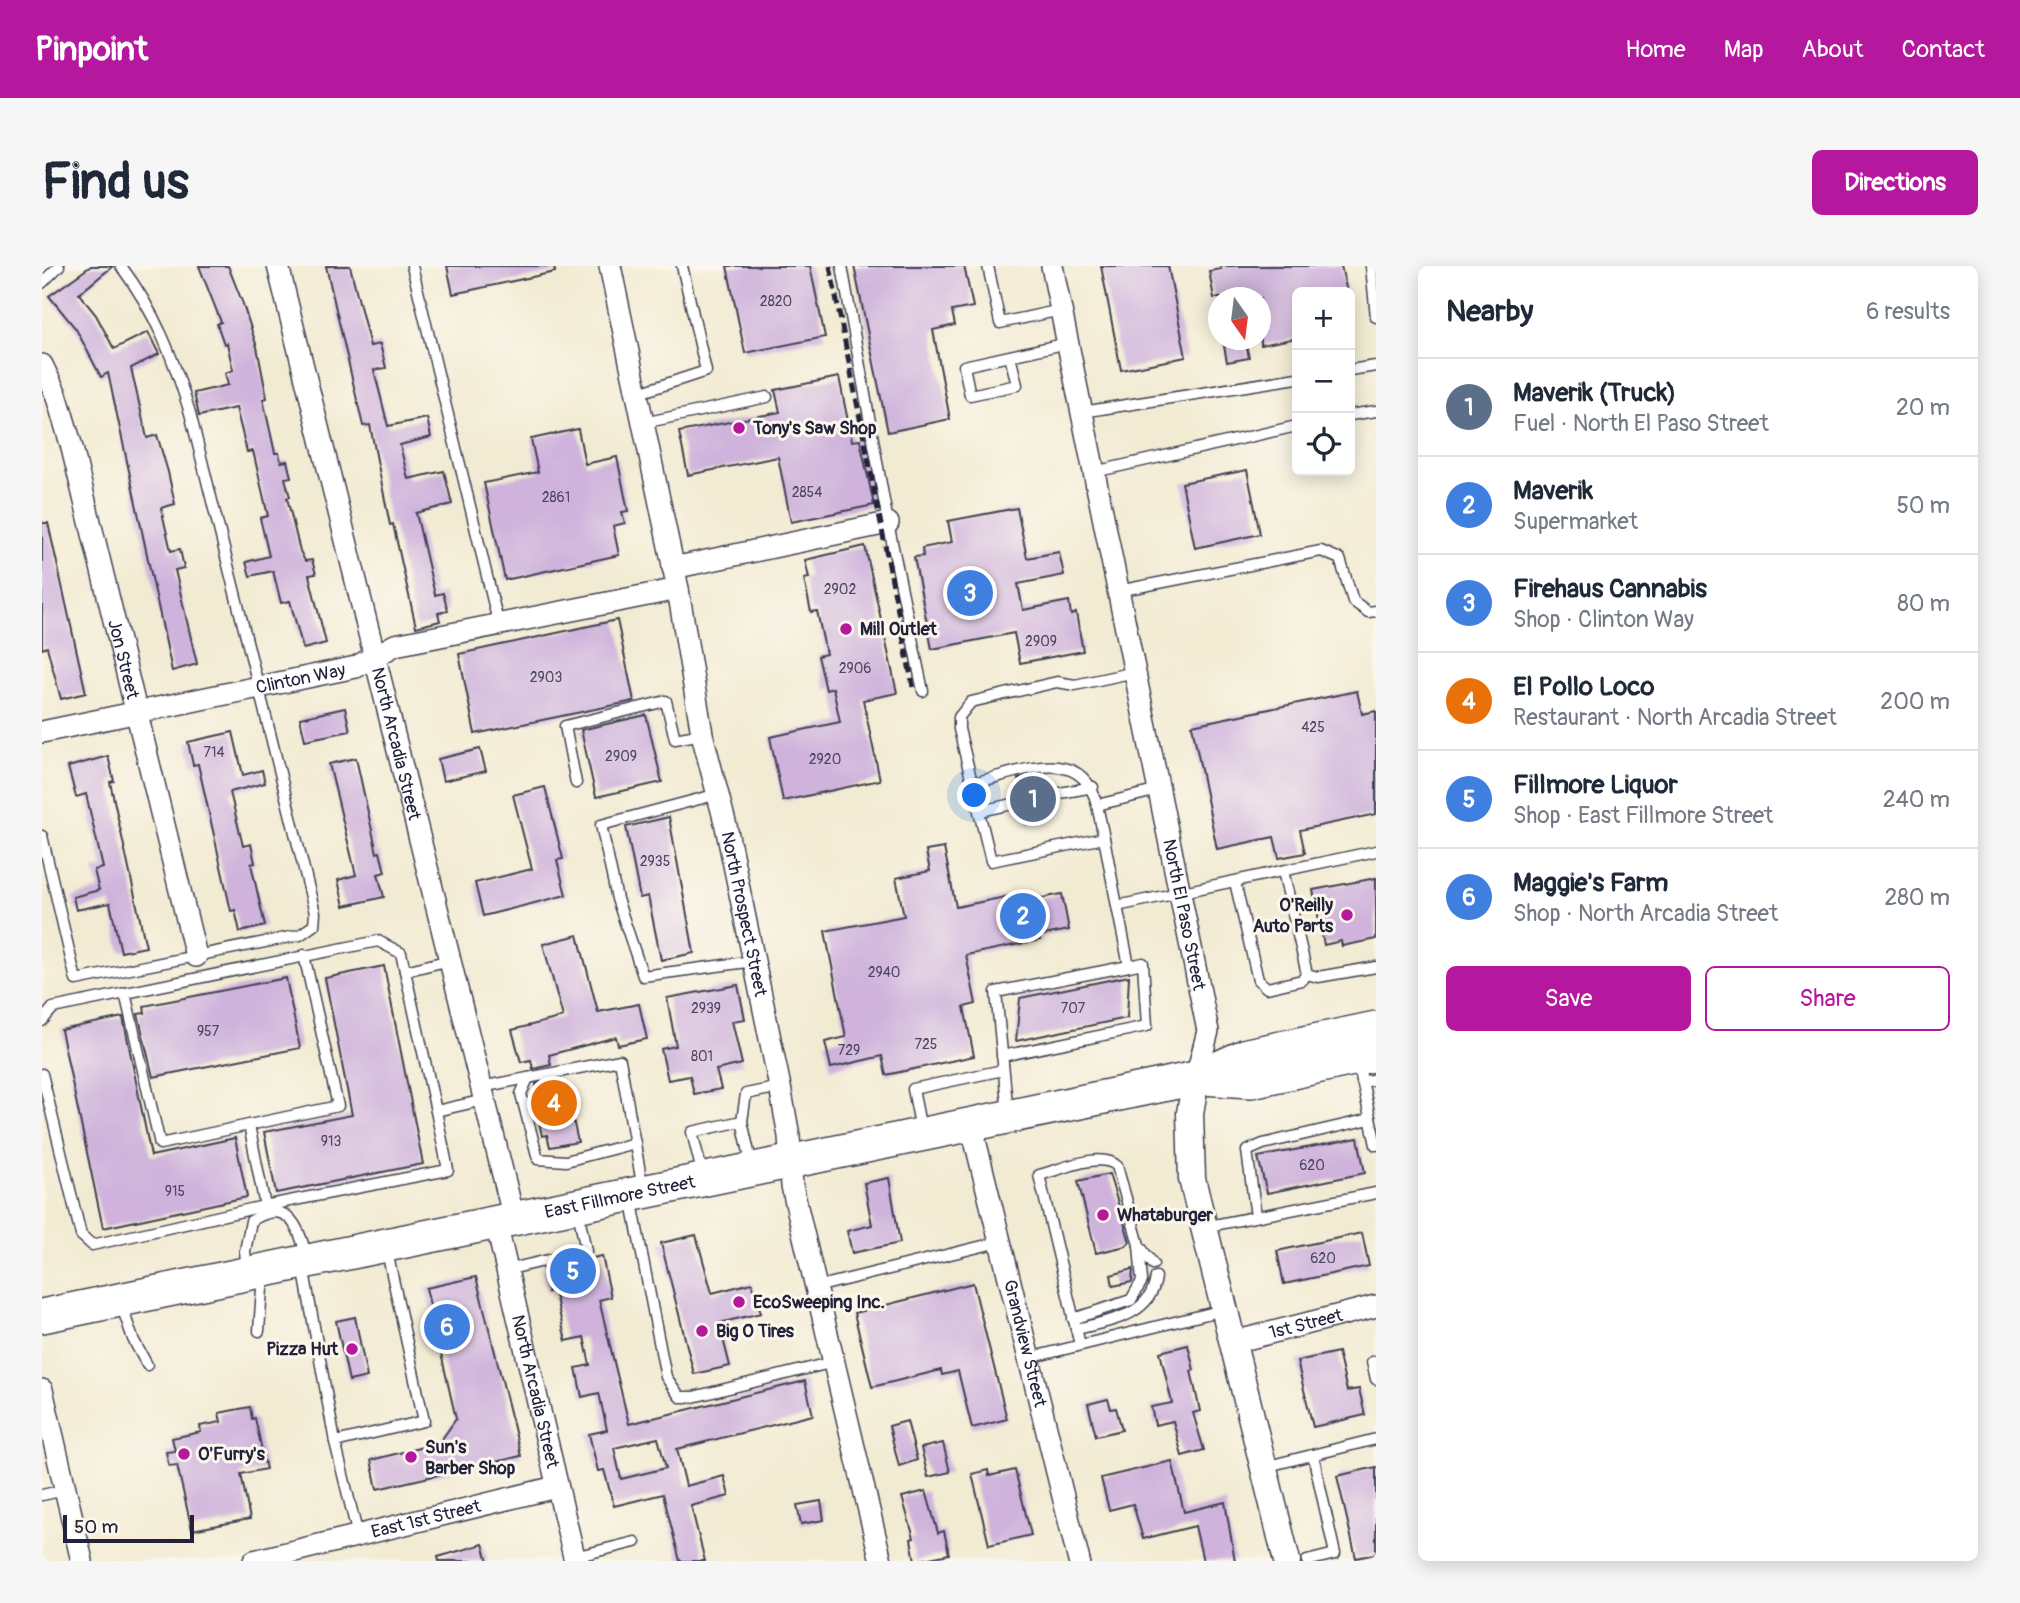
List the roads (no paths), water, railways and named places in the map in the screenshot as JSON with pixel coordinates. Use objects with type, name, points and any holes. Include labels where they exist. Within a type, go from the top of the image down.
[{"type":"main road","name":"East Fillmore Street","points":[[42,1316],[1196,1077],[1247,1055],[1376,1028]]},
{"type":"main road","name":"East Fillmore Street","points":[[1196,1077],[1251,1081],[1368,1068]]},
{"type":"street","name":"North Arcadia Street","points":[[278,266],[483,1093],[505,1221],[506,1270],[574,1559]]},
{"type":"street","name":"North Prospect Street","points":[[610,266],[676,578],[702,734],[718,794],[780,1087],[789,1136],[792,1186],[881,1561]]},
{"type":"street","name":"North El Paso Street","points":[[1052,266],[1208,1031],[1190,1113],[1192,1180],[1287,1561]]},
{"type":"street","name":"Jon Street","points":[[42,365],[66,425],[139,711],[196,956]]},
{"type":"street","name":"Clinton Way","points":[[42,732],[359,667],[396,645],[499,626],[888,523]]},
{"type":"street","name":"Grandview Street","points":[[971,1124],[1079,1561]]},
{"type":"street","name":"1st Street","points":[[1234,1342],[1376,1306]]},
{"type":"street","points":[[44,1404],[82,1561]]},
{"type":"street","name":"East 1st Street","points":[[254,1561],[556,1487]]},
{"type":"lane","points":[[42,282],[59,266]]},
{"type":"lane","points":[[42,836],[76,980],[300,935],[314,925],[315,913],[260,687],[180,378],[148,303],[121,266]]},
{"type":"lane","points":[[412,266],[499,626]]},
{"type":"lane","points":[[636,394],[706,372],[682,266]]},
{"type":"lane","points":[[842,266],[888,523],[923,691]]},
{"type":"lane","points":[[988,266],[1000,323],[1061,310]]},
{"type":"lane","points":[[1371,266],[1376,317]]},
{"type":"lane","points":[[1010,356],[1017,385],[970,395],[964,366],[1068,343]]},
{"type":"lane","points":[[1355,369],[1376,366]]},
{"type":"lane","points":[[1082,412],[1292,379]]},
{"type":"lane","points":[[643,423],[767,397]]},
{"type":"lane","points":[[1355,414],[1376,411]]},
{"type":"lane","points":[[1094,472],[1292,427]]},
{"type":"lane","points":[[1118,591],[1321,551],[1340,559],[1353,601],[1368,612],[1376,611]]},
{"type":"lane","points":[[1104,838],[991,862],[959,717],[971,702],[1057,682],[1075,685],[1135,672]]},
{"type":"lane","points":[[576,783],[565,726],[666,701],[675,739],[702,734]]},
{"type":"lane","points":[[973,783],[1053,765],[1073,767],[1093,787],[1129,966]]},
{"type":"lane","points":[[1044,796],[1093,787]]},
{"type":"lane","points":[[1097,804],[1159,790]]},
{"type":"lane","points":[[718,794],[601,825],[617,899],[643,976],[754,961]]},
{"type":"lane","points":[[980,811],[1022,802]]},
{"type":"lane","points":[[1118,906],[1376,851]]},
{"type":"lane","points":[[1283,872],[1307,974]]},
{"type":"lane","points":[[1235,882],[1258,980],[1267,988],[1302,980],[1307,974]]},
{"type":"lane","points":[[42,1021],[52,1008],[378,941],[401,953],[448,1170],[92,1245],[81,1236],[42,1074]]},
{"type":"lane","points":[[125,993],[160,1144],[338,1106],[304,956]]},
{"type":"lane","points":[[405,971],[450,960]]},
{"type":"lane","points":[[1002,1056],[1040,1042],[1061,1038],[1084,1039],[1147,1026],[1143,963],[1113,974],[1041,988],[996,992],[1003,1070],[1009,1116]]},
{"type":"lane","points":[[1307,974],[1318,977],[1376,967]]},
{"type":"lane","points":[[1111,1021],[1111,1034]]},
{"type":"lane","points":[[1084,1027],[1084,1039]]},
{"type":"lane","points":[[436,1111],[528,1078],[620,1060],[635,1143],[637,1193],[666,1377],[680,1397],[693,1397],[834,1362]]},
{"type":"lane","points":[[1368,1068],[1370,1119],[1376,1145]]},
{"type":"lane","points":[[922,1134],[914,1089],[1003,1070]]},
{"type":"lane","points":[[528,1078],[521,1094],[538,1160],[566,1161],[635,1143]]},
{"type":"lane","points":[[753,1169],[742,1121],[746,1094],[780,1087]]},
{"type":"lane","points":[[1256,1216],[1247,1152],[1264,1144],[1370,1119]]},
{"type":"lane","points":[[704,1180],[692,1132],[742,1121]]},
{"type":"lane","points":[[249,1125],[265,1208]]},
{"type":"lane","points":[[1074,1324],[1131,1300],[1142,1280],[1139,1245],[1118,1166],[1112,1161],[1101,1160],[1039,1175],[1074,1324],[1080,1345]]},
{"type":"lane","points":[[1205,1227],[1376,1193]]},
{"type":"lane","points":[[506,1270],[586,1251],[577,1206]]},
{"type":"lane","points":[[265,1208],[283,1213],[300,1230],[335,1442],[358,1535]]},
{"type":"lane","points":[[259,1331],[255,1272],[245,1251],[251,1221],[265,1208]]},
{"type":"lane","points":[[816,1287],[999,1242]]},
{"type":"lane","points":[[1139,1245],[1153,1264]]},
{"type":"lane","points":[[335,1442],[424,1421],[386,1246]]},
{"type":"lane","points":[[1074,1324],[1138,1310],[1151,1296],[1156,1277]]},
{"type":"lane","points":[[120,1300],[133,1339],[147,1366]]},
{"type":"lane","points":[[1029,1358],[1226,1309]]},
{"type":"lane","points":[[1376,1361],[1372,1362],[1376,1379]]},
{"type":"lane","points":[[1264,1467],[1376,1439]]},
{"type":"lane","points":[[1307,1561],[1335,1554],[1313,1455]]},
{"type":"lane","points":[[42,1495],[65,1490]]},
{"type":"lane","points":[[574,1559],[635,1542]]},
{"type":"railway","points":[[830,266],[913,687]]},
{"type":"place","name":"Tony's Saw Shop","points":[[739,428]]},
{"type":"place","name":"Firehaus Cannabis","points":[[970,593]]},
{"type":"place","name":"Mill Outlet","points":[[846,629]]},
{"type":"place","name":"Maverik (Truck)","points":[[1033,799]]},
{"type":"place","name":"O'Reilly Auto Parts","points":[[1347,915]]},
{"type":"place","name":"Maverik","points":[[1023,916]]},
{"type":"place","name":"El Pollo Loco","points":[[554,1103]]},
{"type":"place","name":"Whataburger","points":[[1103,1215]]},
{"type":"place","name":"Fillmore Liquor","points":[[573,1271]]},
{"type":"place","name":"EcoSweeping Inc.","points":[[739,1302]]},
{"type":"place","name":"Maggie's Farm","points":[[447,1327]]},
{"type":"place","name":"Big O Tires","points":[[702,1331]]},
{"type":"place","name":"Pizza Hut","points":[[352,1349]]},
{"type":"place","name":"O'Furry's","points":[[184,1454]]},
{"type":"place","name":"Sun's Barber Shop","points":[[411,1457]]}]
